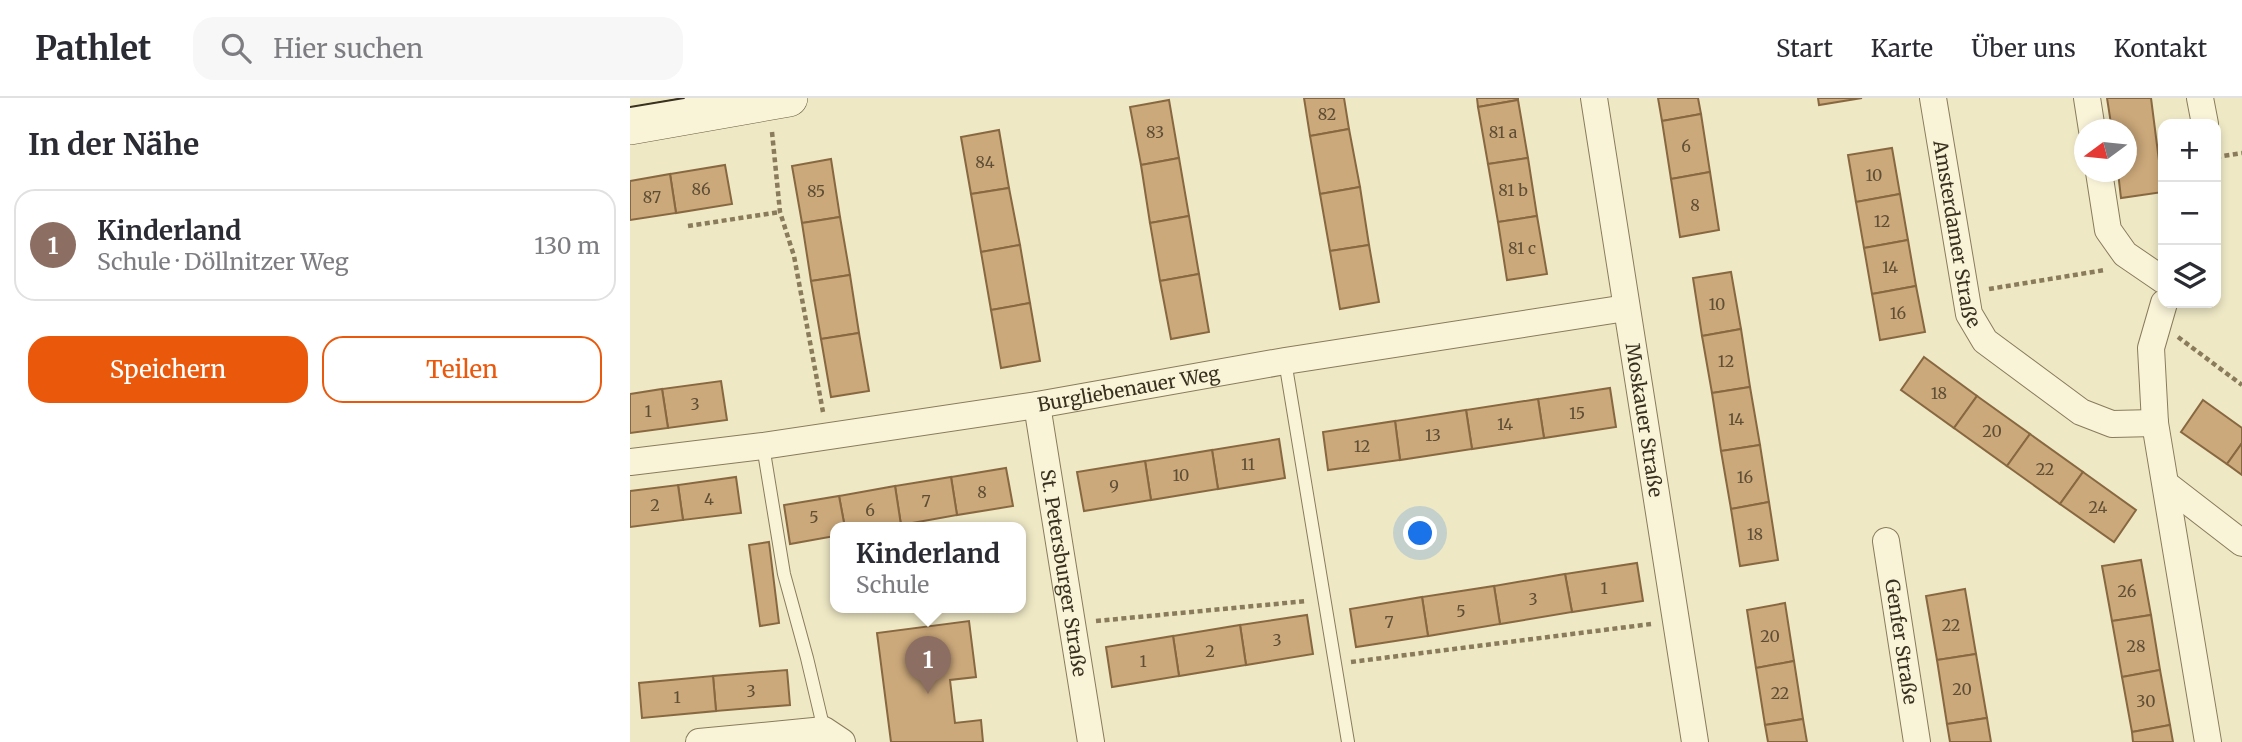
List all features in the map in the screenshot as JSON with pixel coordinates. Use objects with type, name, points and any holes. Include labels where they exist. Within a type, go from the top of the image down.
[{"type":"street","name":"Moskauer Straße","points":[[1594,98],[1695,742]]},
{"type":"street","name":"Amsterdamer Straße","points":[[1933,98],[1969,314],[1985,341],[2081,412],[2112,424],[2155,424]]},
{"type":"street","points":[[2087,98],[2090,119]]},
{"type":"street","points":[[2200,98],[2203,119]]},
{"type":"street","points":[[630,125],[779,99]]},
{"type":"street","points":[[2101,182],[2108,230],[2125,254],[2158,277]]},
{"type":"street","name":"Burgliebenauer Weg","points":[[630,462],[828,437],[1037,405],[1285,361],[1626,308]]},
{"type":"street","points":[[2161,313],[2151,348],[2155,424],[2208,742]]},
{"type":"street","name":"St. Petersburger Straße","points":[[1037,405],[1091,742]]},
{"type":"street","points":[[2167,485],[2242,543]]},
{"type":"street","name":"Genfer Straße","points":[[1886,541],[1917,742]]},
{"type":"street","points":[[699,742],[833,736]]},
{"type":"lane","points":[[1285,361],[1348,742]]},
{"type":"lane","points":[[763,446],[784,574],[807,658],[833,736]]},
{"type":"path","points":[[779,99],[780,212],[794,256],[828,437]]},
{"type":"path","points":[[2221,156],[2242,153]]},
{"type":"path","points":[[688,226],[780,212]]},
{"type":"path","points":[[1966,293],[2140,264]]},
{"type":"path","points":[[2161,313],[2242,385]]},
{"type":"path","points":[[1070,623],[1325,600]]},
{"type":"path","points":[[1335,664],[1676,622]]},
{"type":"building","points":[[1304,98],[1344,98],[1349,129],[1310,136]]},
{"type":"building","points":[[1477,98],[1518,98],[1518,100],[1478,107]]},
{"type":"building","points":[[1658,98],[1698,98],[1701,114],[1662,121]]},
{"type":"building","points":[[1818,98],[1862,98],[1819,105]]},
{"type":"building","points":[[2107,98],[2151,98],[2158,153],[2158,193],[2121,198],[2119,182],[2137,182],[2137,119],[2110,119]]},
{"type":"building","points":[[1169,100],[1179,158],[1141,165],[1130,107]]},
{"type":"building","points":[[1518,100],[1528,158],[1488,164],[1478,107]]},
{"type":"building","points":[[1701,114],[1710,172],[1671,179],[1662,121]]},
{"type":"building","points":[[1349,129],[1360,187],[1320,194],[1310,136]]},
{"type":"building","points":[[999,130],[1009,188],[971,194],[961,137]]},
{"type":"building","points":[[1892,148],[1900,194],[1856,202],[1848,155]]},
{"type":"building","points":[[1179,158],[1189,216],[1150,223],[1141,165]]},
{"type":"building","points":[[1528,158],[1537,216],[1498,222],[1488,164]]},
{"type":"building","points":[[831,159],[840,217],[802,223],[792,166]]},
{"type":"building","points":[[725,165],[732,204],[676,213],[670,174]]},
{"type":"building","points":[[1710,172],[1719,230],[1680,237],[1671,179]]},
{"type":"building","points":[[670,174],[676,213],[630,220],[630,181]]},
{"type":"building","points":[[1360,187],[1369,245],[1330,251],[1320,194]]},
{"type":"building","points":[[1009,188],[1020,245],[981,252],[971,194]]},
{"type":"building","points":[[1900,194],[1908,240],[1864,248],[1856,202]]},
{"type":"building","points":[[1189,216],[1199,274],[1160,281],[1150,223]]},
{"type":"building","points":[[1537,216],[1547,274],[1507,280],[1498,222]]},
{"type":"building","points":[[840,217],[850,275],[811,281],[802,223]]},
{"type":"building","points":[[1908,240],[1916,286],[1872,294],[1864,248]]},
{"type":"building","points":[[1020,245],[1030,303],[991,310],[981,252]]},
{"type":"building","points":[[1369,245],[1379,302],[1340,309],[1330,251]]},
{"type":"building","points":[[1731,272],[1741,329],[1702,336],[1693,278]]},
{"type":"building","points":[[1199,274],[1209,332],[1171,339],[1160,281]]},
{"type":"building","points":[[850,275],[859,333],[821,339],[811,281]]},
{"type":"building","points":[[1916,286],[1925,332],[1880,340],[1872,294]]},
{"type":"building","points":[[1030,303],[1040,361],[1001,368],[991,310]]},
{"type":"building","points":[[1741,329],[1750,387],[1712,393],[1702,336]]},
{"type":"building","points":[[859,333],[869,391],[831,397],[821,339]]},
{"type":"building","points":[[1924,357],[1977,396],[1954,428],[1901,390]]},
{"type":"building","points":[[721,381],[727,420],[668,428],[662,389]]},
{"type":"building","points":[[1750,387],[1760,445],[1721,451],[1712,393]]},
{"type":"building","points":[[1610,388],[1616,427],[1544,438],[1538,399]]},
{"type":"building","points":[[662,389],[668,428],[630,433],[630,394]]},
{"type":"building","points":[[1977,396],[2030,434],[2007,466],[1954,428]]},
{"type":"building","points":[[1538,399],[1544,438],[1472,449],[1466,410]]},
{"type":"building","points":[[2203,400],[2242,428],[2242,443],[2227,464],[2181,432]]},
{"type":"building","points":[[1466,410],[1472,449],[1400,460],[1395,421]]},
{"type":"building","points":[[1395,421],[1400,460],[1328,470],[1323,432]]},
{"type":"building","points":[[2030,434],[2083,472],[2060,504],[2007,466]]},
{"type":"building","points":[[1279,439],[1285,478],[1218,489],[1212,450]]},
{"type":"building","points":[[2242,443],[2242,475],[2227,464]]},
{"type":"building","points":[[1760,445],[1769,502],[1731,509],[1721,451]]},
{"type":"building","points":[[1212,450],[1218,489],[1151,500],[1145,461]]},
{"type":"building","points":[[1145,461],[1151,500],[1084,511],[1077,472]]},
{"type":"building","points":[[1006,468],[1013,506],[957,515],[951,477]]},
{"type":"building","points":[[2083,472],[2136,510],[2114,542],[2060,504]]},
{"type":"building","points":[[736,477],[741,513],[683,520],[678,485]]},
{"type":"building","points":[[951,477],[957,515],[918,522],[901,522],[895,486]]},
{"type":"building","points":[[678,485],[683,520],[630,527],[630,491]]},
{"type":"building","points":[[895,486],[901,522],[844,522],[839,496]]},
{"type":"building","points":[[839,496],[844,522],[830,522],[830,537],[790,544],[784,505]]},
{"type":"building","points":[[1769,502],[1778,560],[1740,566],[1731,509]]},
{"type":"building","points":[[769,542],[779,623],[760,626],[749,545]]},
{"type":"building","points":[[2141,560],[2151,615],[2112,621],[2102,566]]},
{"type":"building","points":[[1637,563],[1643,601],[1572,612],[1565,574]]},
{"type":"building","points":[[1565,574],[1572,612],[1500,624],[1494,586]]},
{"type":"building","points":[[1494,586],[1500,624],[1428,636],[1422,597]]},
{"type":"building","points":[[1965,589],[1976,654],[1937,660],[1926,596]]},
{"type":"building","points":[[1422,597],[1428,636],[1356,647],[1350,609]]},
{"type":"building","points":[[1785,603],[1794,661],[1756,668],[1747,610]]},
{"type":"building","points":[[1307,615],[1313,654],[1246,665],[1240,625]]},
{"type":"building","points":[[2151,615],[2160,670],[2122,677],[2112,621]]},
{"type":"building","points":[[969,621],[976,677],[950,680],[955,723],[981,720],[983,742],[891,742],[877,633]]},
{"type":"building","points":[[1240,625],[1246,665],[1179,676],[1173,636]]},
{"type":"building","points":[[1173,636],[1179,676],[1112,687],[1106,647]]},
{"type":"building","points":[[1976,654],[1987,718],[1947,724],[1937,660]]},
{"type":"building","points":[[1794,661],[1803,719],[1765,725],[1756,668]]},
{"type":"building","points":[[787,670],[790,705],[716,711],[713,676]]},
{"type":"building","points":[[2160,670],[2170,725],[2132,732],[2122,677]]},
{"type":"building","points":[[713,676],[716,711],[642,718],[639,683]]},
{"type":"building","points":[[1987,718],[1991,742],[1950,742],[1947,724]]},
{"type":"building","points":[[1803,719],[1807,742],[1768,742],[1765,725]]},
{"type":"building","points":[[2170,725],[2173,742],[2133,742],[2132,732]]},
{"type":"tram line","points":[[630,107],[684,98]]},
{"type":"place","name":"Kinderland","points":[[928,694]]}]
